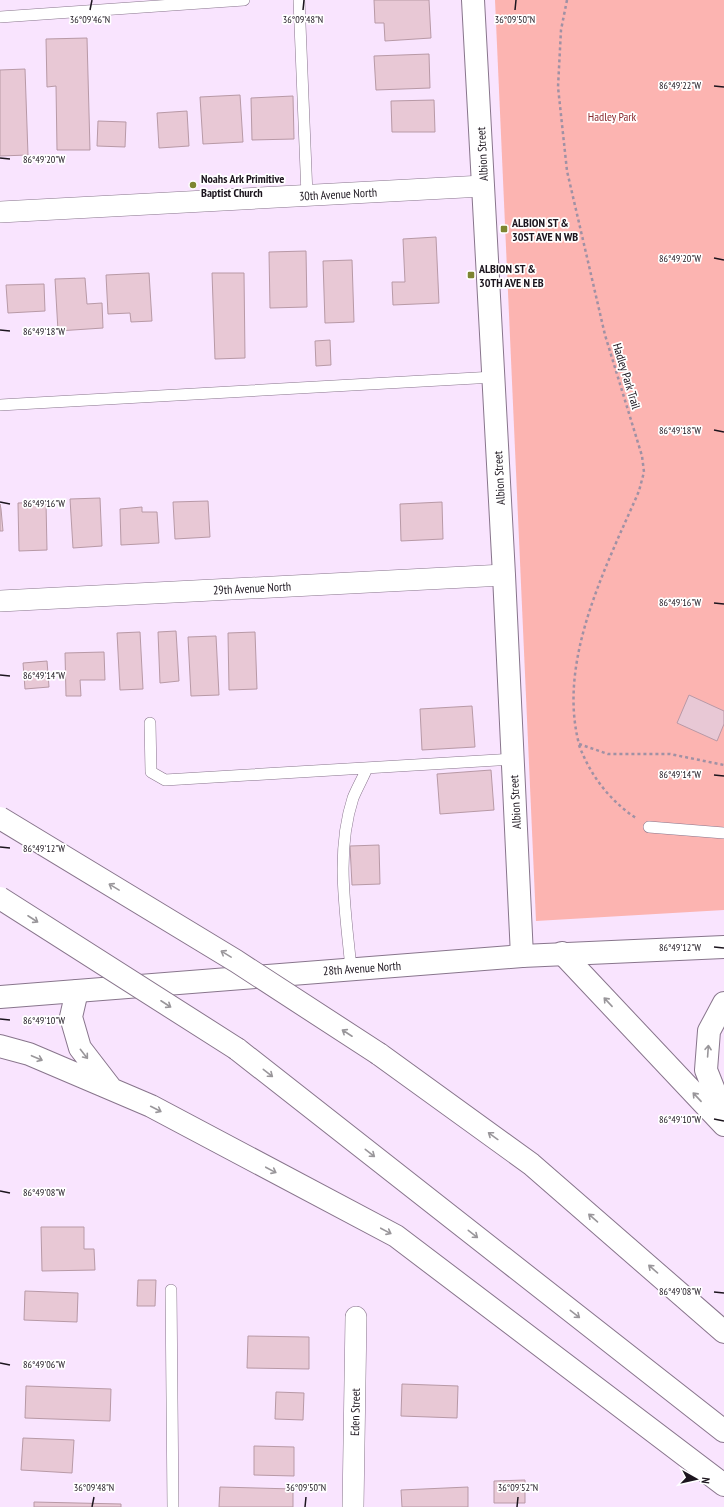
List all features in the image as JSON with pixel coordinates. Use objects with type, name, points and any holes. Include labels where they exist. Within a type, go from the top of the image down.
[{"type":"main road","name":"Albion Street","points":[[474,0],[522,956]]},
{"type":"main road","points":[[0,818],[236,960],[379,1054],[531,1164],[724,1332]]},
{"type":"main road","points":[[0,898],[237,1049],[724,1431]]},
{"type":"main road","name":"28th Avenue North","points":[[0,997],[562,953],[724,947]]},
{"type":"main road","points":[[562,953],[724,1126]]},
{"type":"main road","points":[[77,991],[71,1017],[80,1048],[112,1090]]},
{"type":"main road","points":[[724,1003],[709,1031],[706,1070],[724,1115]]},
{"type":"main road","points":[[0,1046],[30,1054],[151,1106],[396,1236],[724,1485]]},
{"type":"street","name":"30th Avenue North","points":[[0,212],[483,186]]},
{"type":"street","name":"29th Avenue North","points":[[0,601],[504,575]]},
{"type":"street","name":"Eden Street","points":[[354,1507],[356,1317]]},
{"type":"lane","points":[[0,17],[244,0]]},
{"type":"lane","points":[[299,0],[307,195]]},
{"type":"lane","points":[[0,405],[494,377]]},
{"type":"lane","points":[[150,723],[151,772],[165,780],[513,759]]},
{"type":"lane","points":[[351,969],[342,860],[346,825],[353,798],[367,768]]},
{"type":"lane","points":[[650,827],[724,833]]},
{"type":"lane","points":[[171,1290],[173,1507]]},
{"type":"path","name":"Hadley Park Trail","points":[[567,0],[561,30],[558,87],[567,170],[605,335],[638,442],[644,472],[639,491],[594,599],[584,632],[573,690],[574,726],[579,744],[594,776],[616,804],[650,827]]},
{"type":"path","points":[[579,744],[608,754],[670,754],[724,764]]},
{"type":"green space","name":"Hadley Park","points":[[495,0],[724,0],[724,910],[536,921]]},
{"type":"building","points":[[374,0],[429,0],[431,38],[385,41],[384,23],[375,23]]},
{"type":"building","points":[[87,38],[90,150],[57,150],[56,86],[47,87],[46,39]]},
{"type":"building","points":[[429,54],[430,88],[376,90],[374,56]]},
{"type":"building","points":[[25,69],[28,155],[0,156],[0,70]]},
{"type":"building","points":[[240,95],[243,142],[203,144],[200,97]]},
{"type":"building","points":[[293,96],[294,139],[252,140],[251,98]]},
{"type":"building","points":[[434,100],[435,132],[392,132],[391,101]]},
{"type":"building","points":[[187,111],[189,146],[159,148],[157,113]]},
{"type":"building","points":[[98,121],[126,122],[125,147],[97,146]]},
{"type":"building","points":[[436,237],[439,303],[393,305],[392,282],[405,282],[403,239]]},
{"type":"building","points":[[306,251],[307,307],[270,308],[269,252]]},
{"type":"building","points":[[352,260],[354,322],[325,323],[323,261]]},
{"type":"building","points":[[149,273],[152,321],[131,322],[130,313],[108,314],[106,275]]},
{"type":"building","points":[[212,273],[244,273],[245,358],[215,359]]},
{"type":"building","points":[[85,278],[87,304],[102,303],[103,328],[58,331],[55,279]]},
{"type":"building","points":[[44,284],[45,311],[8,313],[6,285]]},
{"type":"building","points":[[330,340],[331,365],[316,366],[315,341]]},
{"type":"building","points":[[100,498],[102,546],[73,548],[70,499]]},
{"type":"building","points":[[208,501],[210,537],[175,539],[173,502]]},
{"type":"building","points":[[46,502],[47,550],[19,551],[18,503]]},
{"type":"building","points":[[442,502],[443,539],[401,541],[400,504]]},
{"type":"building","points":[[0,504],[1,509],[3,531],[0,531]]},
{"type":"building","points":[[142,507],[142,512],[157,512],[159,543],[121,545],[120,509]]},
{"type":"building","points":[[176,631],[179,681],[160,683],[158,632]]},
{"type":"building","points":[[140,632],[143,689],[120,690],[117,633]]},
{"type":"building","points":[[255,632],[257,689],[229,690],[228,633]]},
{"type":"building","points":[[216,636],[219,695],[191,696],[188,637]]},
{"type":"building","points":[[104,652],[105,680],[80,680],[81,696],[66,696],[65,653]]},
{"type":"building","points":[[47,661],[49,687],[25,689],[23,663]]},
{"type":"building","points":[[689,695],[724,711],[724,724],[717,741],[677,723]]},
{"type":"building","points":[[472,706],[475,747],[422,750],[420,709]]},
{"type":"building","points":[[491,770],[494,810],[440,814],[437,774]]},
{"type":"building","points":[[379,845],[380,884],[352,885],[350,846]]},
{"type":"building","points":[[41,1227],[84,1227],[84,1249],[94,1249],[95,1270],[42,1271]]},
{"type":"building","points":[[138,1280],[156,1280],[155,1306],[137,1306]]},
{"type":"building","points":[[25,1291],[78,1293],[77,1322],[24,1320]]},
{"type":"building","points":[[248,1336],[309,1337],[309,1369],[247,1368]]},
{"type":"building","points":[[402,1384],[458,1386],[457,1418],[401,1416]]},
{"type":"building","points":[[26,1386],[111,1389],[110,1421],[25,1418]]},
{"type":"building","points":[[276,1392],[304,1393],[303,1420],[275,1419]]},
{"type":"building","points":[[23,1438],[74,1440],[72,1473],[21,1470]]},
{"type":"building","points":[[254,1446],[294,1447],[294,1476],[254,1475]]},
{"type":"building","points":[[525,1480],[525,1503],[494,1503],[494,1481]]},
{"type":"building","points":[[220,1487],[293,1489],[293,1507],[219,1507]]},
{"type":"building","points":[[468,1487],[468,1507],[402,1507],[401,1490]]},
{"type":"building","points":[[34,1502],[121,1504],[121,1507],[34,1507]]},
{"type":"place","name":"Noahs Ark Primitive Baptist Church","points":[[193,185]]},
{"type":"place","name":"ALBION ST & 30ST AVE N WB","points":[[504,229]]},
{"type":"place","name":"ALBION ST & 30TH AVE N EB","points":[[471,275]]}]
